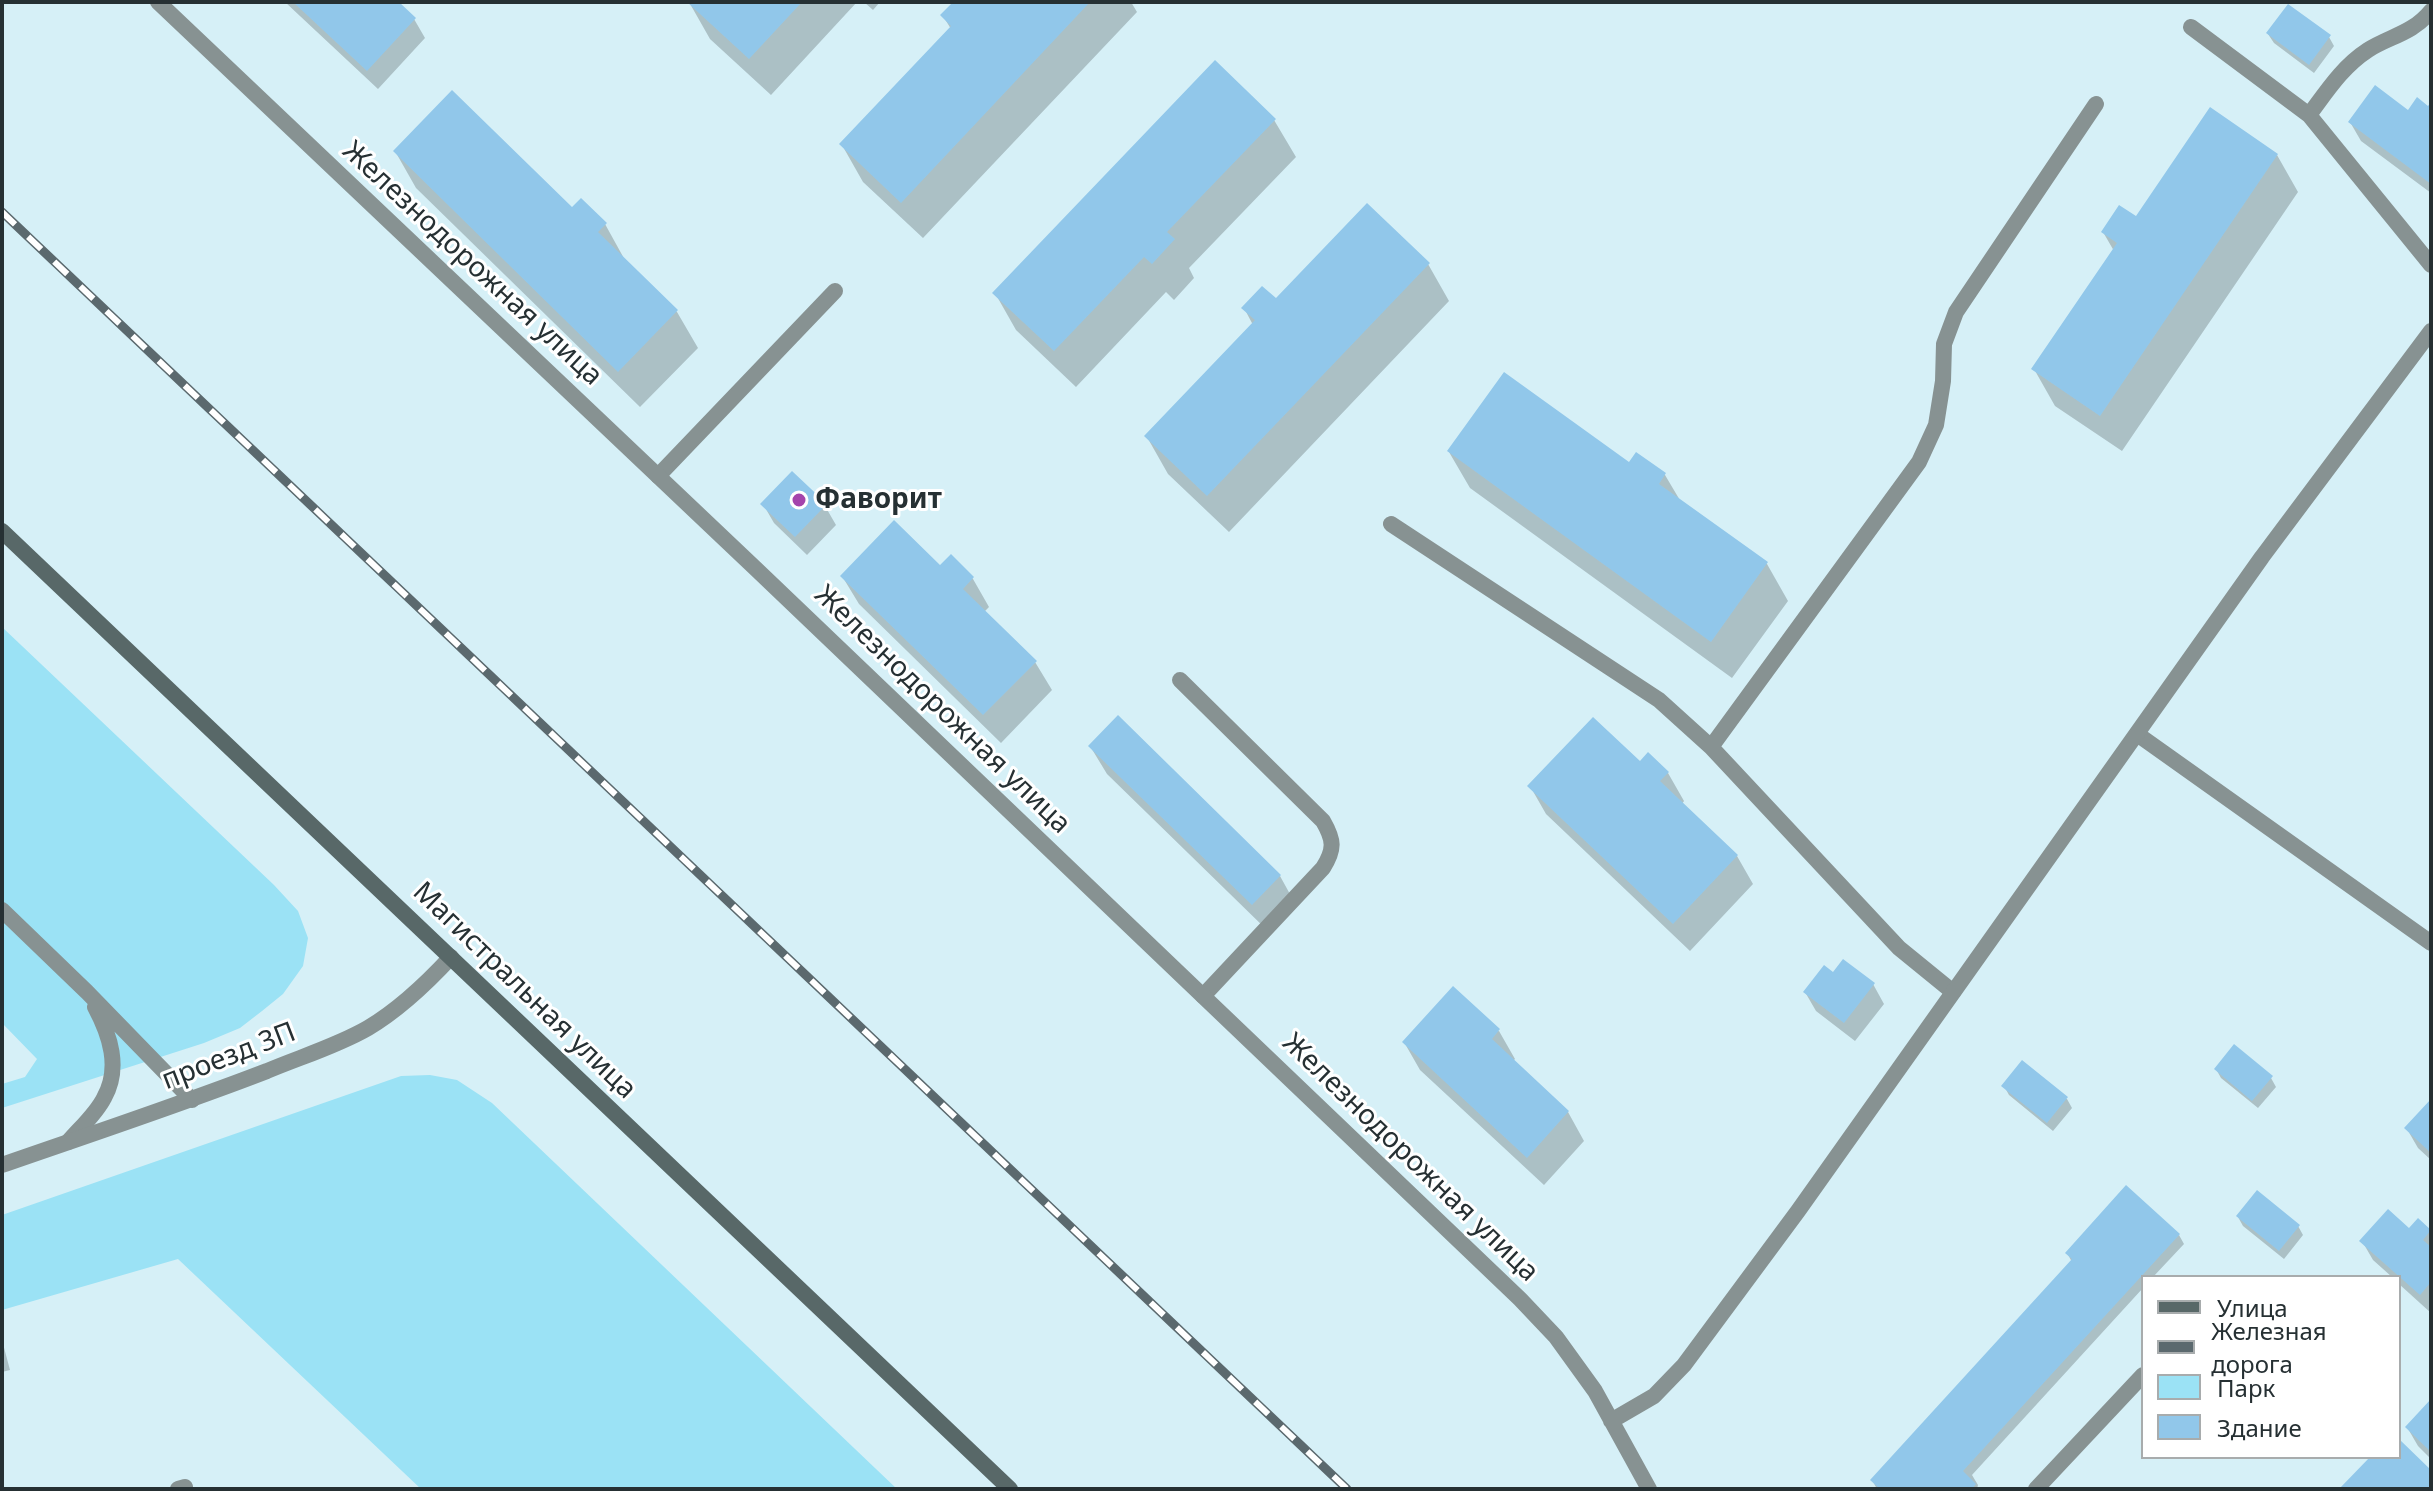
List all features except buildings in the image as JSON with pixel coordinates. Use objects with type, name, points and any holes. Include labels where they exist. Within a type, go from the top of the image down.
[{"type":"main road","name":"Магистральная улица","points":[[2,531],[1010,1489]]},
{"type":"street","name":"Железнодорожная улица","points":[[158,2],[1520,1299],[1556,1337],[1595,1391],[1649,1489]]},
{"type":"street","points":[[2309,115],[2352,61],[2371,48],[2403,34],[2431,11]]},
{"type":"street","points":[[2191,27],[2309,115],[2431,265]]},
{"type":"street","points":[[1711,747],[1919,462],[1936,425],[1943,381],[1944,344],[1956,312],[2096,104]]},
{"type":"street","points":[[658,476],[835,291]]},
{"type":"street","points":[[1611,1421],[1654,1396],[1684,1365],[1798,1211],[2262,557],[2431,331]]},
{"type":"street","points":[[1391,524],[1659,700],[1711,747],[1899,948],[1953,992]]},
{"type":"street","points":[[1180,680],[1323,821],[1331,835],[1332,854],[1323,868],[1203,996]]},
{"type":"street","points":[[2137,734],[2431,943]]},
{"type":"street","points":[[2,910],[192,1100]]},
{"type":"street","name":"проезд 3П","points":[[2,1165],[192,1100],[366,1029],[397,1008],[451,957]]},
{"type":"street","points":[[68,1142],[105,1097],[114,1067],[106,1029],[87,992]]},
{"type":"street","points":[[2036,1489],[2141,1377]]},
{"type":"green space","points":[[2,627],[274,885],[298,911],[308,938],[303,966],[283,994],[240,1028],[204,1043],[2,1108],[2,1084],[25,1077],[37,1059],[2,1023]]},
{"type":"green space","points":[[430,1075],[457,1080],[492,1103],[897,1489],[421,1489],[178,1259],[2,1310],[2,1215],[401,1076]]},
{"type":"railway","points":[[2,212],[1347,1489]]},
{"type":"place","name":"Фаворит","points":[[799,500]]}]
